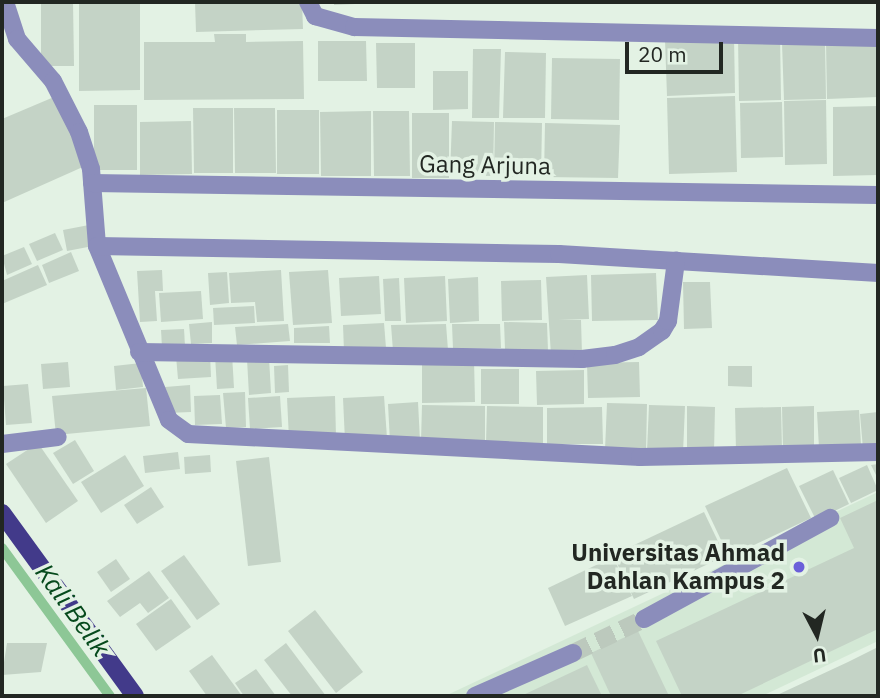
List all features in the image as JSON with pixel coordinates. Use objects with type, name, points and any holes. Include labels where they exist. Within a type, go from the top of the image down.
[{"type":"main road","points":[[2,513],[135,696]]},
{"type":"street","points":[[5,2],[17,39],[53,81],[79,132],[92,183],[97,246],[169,420],[188,434],[640,457],[878,452]]},
{"type":"street","points":[[308,2],[315,16],[354,27],[878,38]]},
{"type":"street","name":"Gang Arjuna","points":[[92,183],[878,195]]},
{"type":"street","points":[[97,246],[559,254],[878,273]]},
{"type":"street","points":[[139,352],[582,359],[615,355],[639,347],[662,331],[668,321],[676,261]]},
{"type":"street","points":[[2,444],[58,437]]},
{"type":"street","points":[[644,619],[830,518]]},
{"type":"street","points":[[475,696],[573,653]]},
{"type":"shaded area","name":"Universitas Ahmad Dahlan Kampus 2","points":[[878,492],[878,641],[762,696],[445,696]]},
{"type":"building","points":[[41,2],[73,2],[74,66],[41,66]]},
{"type":"building","points":[[79,2],[140,2],[140,90],[79,91]]},
{"type":"building","points":[[195,2],[302,2],[303,29],[196,32]]},
{"type":"building","points":[[334,2],[355,2],[355,4],[334,5]]},
{"type":"building","points":[[214,34],[246,34],[246,42],[303,41],[304,99],[144,100],[144,42],[215,42]]},
{"type":"building","points":[[780,36],[781,100],[739,101],[738,37]]},
{"type":"building","points":[[734,37],[735,93],[667,96],[665,39]]},
{"type":"building","points":[[318,41],[366,41],[367,81],[318,81]]},
{"type":"building","points":[[877,41],[878,97],[827,99],[826,42]]},
{"type":"building","points":[[825,42],[826,99],[784,100],[782,43]]},
{"type":"building","points":[[376,43],[415,43],[415,88],[377,88]]},
{"type":"building","points":[[473,49],[501,49],[499,118],[472,118]]},
{"type":"building","points":[[505,52],[546,53],[545,118],[503,118]]},
{"type":"building","points":[[552,58],[620,59],[619,120],[551,119]]},
{"type":"building","points":[[433,71],[468,71],[468,109],[433,110]]},
{"type":"building","points":[[735,96],[737,172],[669,174],[667,98]]},
{"type":"building","points":[[54,97],[85,166],[2,203],[2,119]]},
{"type":"building","points":[[826,100],[827,164],[785,165],[784,101]]},
{"type":"building","points":[[782,102],[783,157],[741,158],[740,103]]},
{"type":"building","points":[[94,105],[137,105],[137,170],[94,170]]},
{"type":"building","points":[[878,106],[878,175],[833,176],[833,107]]},
{"type":"building","points":[[193,108],[233,108],[233,173],[194,173]]},
{"type":"building","points":[[234,108],[275,108],[276,173],[235,173]]},
{"type":"building","points":[[277,110],[319,110],[319,174],[277,174]]},
{"type":"building","points":[[371,111],[371,176],[321,176],[320,112]]},
{"type":"building","points":[[373,111],[409,111],[410,176],[374,176]]},
{"type":"building","points":[[412,113],[449,113],[449,178],[412,178]]},
{"type":"building","points":[[191,121],[192,174],[140,175],[140,122]]},
{"type":"building","points":[[452,121],[494,122],[493,176],[450,175]]},
{"type":"building","points":[[495,122],[542,123],[541,177],[494,176]]},
{"type":"building","points":[[545,123],[620,125],[618,178],[544,177]]},
{"type":"building","points":[[89,225],[93,246],[67,251],[63,230]]},
{"type":"building","points":[[55,233],[63,250],[37,261],[29,244]]},
{"type":"building","points":[[24,247],[32,264],[7,275],[2,256]]},
{"type":"building","points":[[71,252],[79,271],[49,283],[42,265]]},
{"type":"building","points":[[38,265],[47,285],[2,304],[2,281]]},
{"type":"building","points":[[162,270],[163,291],[155,291],[157,321],[140,322],[137,271]]},
{"type":"building","points":[[281,270],[284,321],[257,322],[255,302],[231,303],[229,273]]},
{"type":"building","points":[[328,270],[332,323],[293,325],[289,272]]},
{"type":"building","points":[[227,272],[229,303],[210,305],[208,273]]},
{"type":"building","points":[[656,273],[658,320],[592,321],[591,275]]},
{"type":"building","points":[[587,275],[589,319],[558,320],[581,320],[582,354],[551,355],[546,277]]},
{"type":"building","points":[[379,276],[381,314],[341,316],[339,278]]},
{"type":"building","points":[[445,276],[447,321],[406,323],[404,278]]},
{"type":"building","points":[[478,277],[479,321],[450,323],[448,279]]},
{"type":"building","points":[[399,278],[401,321],[385,321],[383,279]]},
{"type":"building","points":[[541,280],[542,320],[502,321],[501,281]]},
{"type":"building","points":[[683,282],[710,282],[712,328],[684,329]]},
{"type":"building","points":[[201,291],[203,319],[161,322],[159,293]]},
{"type":"building","points":[[254,306],[255,323],[214,325],[213,308]]},
{"type":"building","points":[[212,322],[212,343],[191,344],[189,324]]},
{"type":"building","points":[[504,322],[547,323],[548,351],[505,349]]},
{"type":"building","points":[[384,323],[386,348],[344,351],[343,325]]},
{"type":"building","points":[[288,324],[290,341],[237,345],[235,327]]},
{"type":"building","points":[[446,324],[448,350],[393,351],[391,325]]},
{"type":"building","points":[[452,324],[500,324],[501,348],[453,349]]},
{"type":"building","points":[[329,326],[330,343],[294,343],[294,328]]},
{"type":"building","points":[[184,329],[185,346],[162,347],[161,330]]},
{"type":"building","points":[[210,354],[211,377],[178,379],[176,356]]},
{"type":"building","points":[[232,354],[234,388],[217,389],[215,355]]},
{"type":"building","points":[[269,358],[271,393],[249,395],[247,359]]},
{"type":"building","points":[[474,360],[475,402],[422,403],[422,361]]},
{"type":"building","points":[[68,362],[70,387],[43,389],[41,364]]},
{"type":"building","points":[[639,362],[640,397],[588,398],[587,363]]},
{"type":"building","points":[[141,363],[143,387],[116,390],[114,366]]},
{"type":"building","points":[[288,365],[289,392],[275,393],[274,366]]},
{"type":"building","points":[[728,366],[752,366],[752,387],[728,386]]},
{"type":"building","points":[[481,369],[519,369],[519,404],[481,404]]},
{"type":"building","points":[[584,370],[584,404],[537,405],[536,371]]},
{"type":"building","points":[[28,384],[32,423],[6,425],[3,386]]},
{"type":"building","points":[[190,385],[191,412],[167,413],[165,387]]},
{"type":"building","points":[[146,388],[150,426],[56,435],[52,396]]},
{"type":"building","points":[[245,392],[246,427],[226,428],[223,393]]},
{"type":"building","points":[[220,395],[222,424],[195,425],[194,396]]},
{"type":"building","points":[[280,396],[282,427],[250,429],[248,398]]},
{"type":"building","points":[[335,396],[336,437],[289,439],[287,398]]},
{"type":"building","points":[[384,396],[387,438],[345,441],[343,398]]},
{"type":"building","points":[[418,402],[420,441],[390,442],[388,404]]},
{"type":"building","points":[[607,403],[647,404],[646,452],[605,450]]},
{"type":"building","points":[[422,405],[485,406],[485,443],[421,442]]},
{"type":"building","points":[[649,405],[685,406],[683,453],[647,451]]},
{"type":"building","points":[[487,406],[543,407],[543,444],[486,443]]},
{"type":"building","points":[[687,406],[715,407],[714,452],[687,452]]},
{"type":"building","points":[[814,406],[814,449],[783,449],[782,407]]},
{"type":"building","points":[[602,407],[603,444],[547,444],[547,408]]},
{"type":"building","points":[[781,407],[782,450],[736,451],[735,408]]},
{"type":"building","points":[[859,410],[861,445],[819,448],[817,412]]},
{"type":"building","points":[[878,412],[878,448],[863,449],[860,414]]},
{"type":"building","points":[[75,440],[94,471],[73,484],[53,453]]},
{"type":"building","points":[[38,443],[78,501],[46,523],[6,464]]},
{"type":"building","points":[[178,452],[180,469],[145,473],[143,456]]},
{"type":"building","points":[[125,455],[144,486],[101,513],[81,482]]},
{"type":"building","points":[[210,455],[211,472],[185,474],[184,457]]},
{"type":"building","points":[[269,457],[281,562],[248,566],[236,461]]},
{"type":"building","points":[[878,464],[878,479],[871,465]]},
{"type":"building","points":[[867,465],[878,490],[851,503],[839,478]]},
{"type":"building","points":[[787,468],[811,518],[729,557],[705,506]]},
{"type":"building","points":[[833,470],[849,504],[816,520],[799,486]]},
{"type":"building","points":[[151,487],[164,507],[137,524],[124,505]]},
{"type":"building","points":[[878,500],[878,629],[737,696],[682,696],[656,641],[854,548],[840,518]]},
{"type":"building","points":[[704,512],[725,556],[634,599],[613,555]]},
{"type":"building","points":[[184,555],[220,604],[197,620],[161,571]]},
{"type":"building","points":[[613,557],[632,596],[565,626],[548,588]]},
{"type":"building","points":[[116,559],[130,579],[111,592],[97,572]]},
{"type":"building","points":[[149,571],[169,598],[148,613],[140,603],[120,617],[107,601]]},
{"type":"building","points":[[171,599],[191,627],[156,651],[136,624]]},
{"type":"building","points":[[315,610],[363,672],[336,693],[288,631]]},
{"type":"building","points":[[638,631],[669,696],[611,696],[591,653]]},
{"type":"building","points":[[7,643],[47,643],[41,672],[2,675]]},
{"type":"building","points":[[286,643],[326,696],[292,696],[264,660]]},
{"type":"building","points":[[878,647],[878,696],[775,696],[848,662]]},
{"type":"building","points":[[212,655],[242,696],[207,696],[189,671]]},
{"type":"building","points":[[587,665],[602,696],[521,696]]},
{"type":"building","points":[[256,669],[276,696],[244,696],[235,683]]},
{"type":"waterway","name":"Kali Belik","points":[[2,548],[110,696]]},
{"type":"tunnel","points":[[573,653],[644,619]]},
{"type":"place","name":"Universitas Ahmad Dahlan Kampus 2","points":[[799,567]]}]
